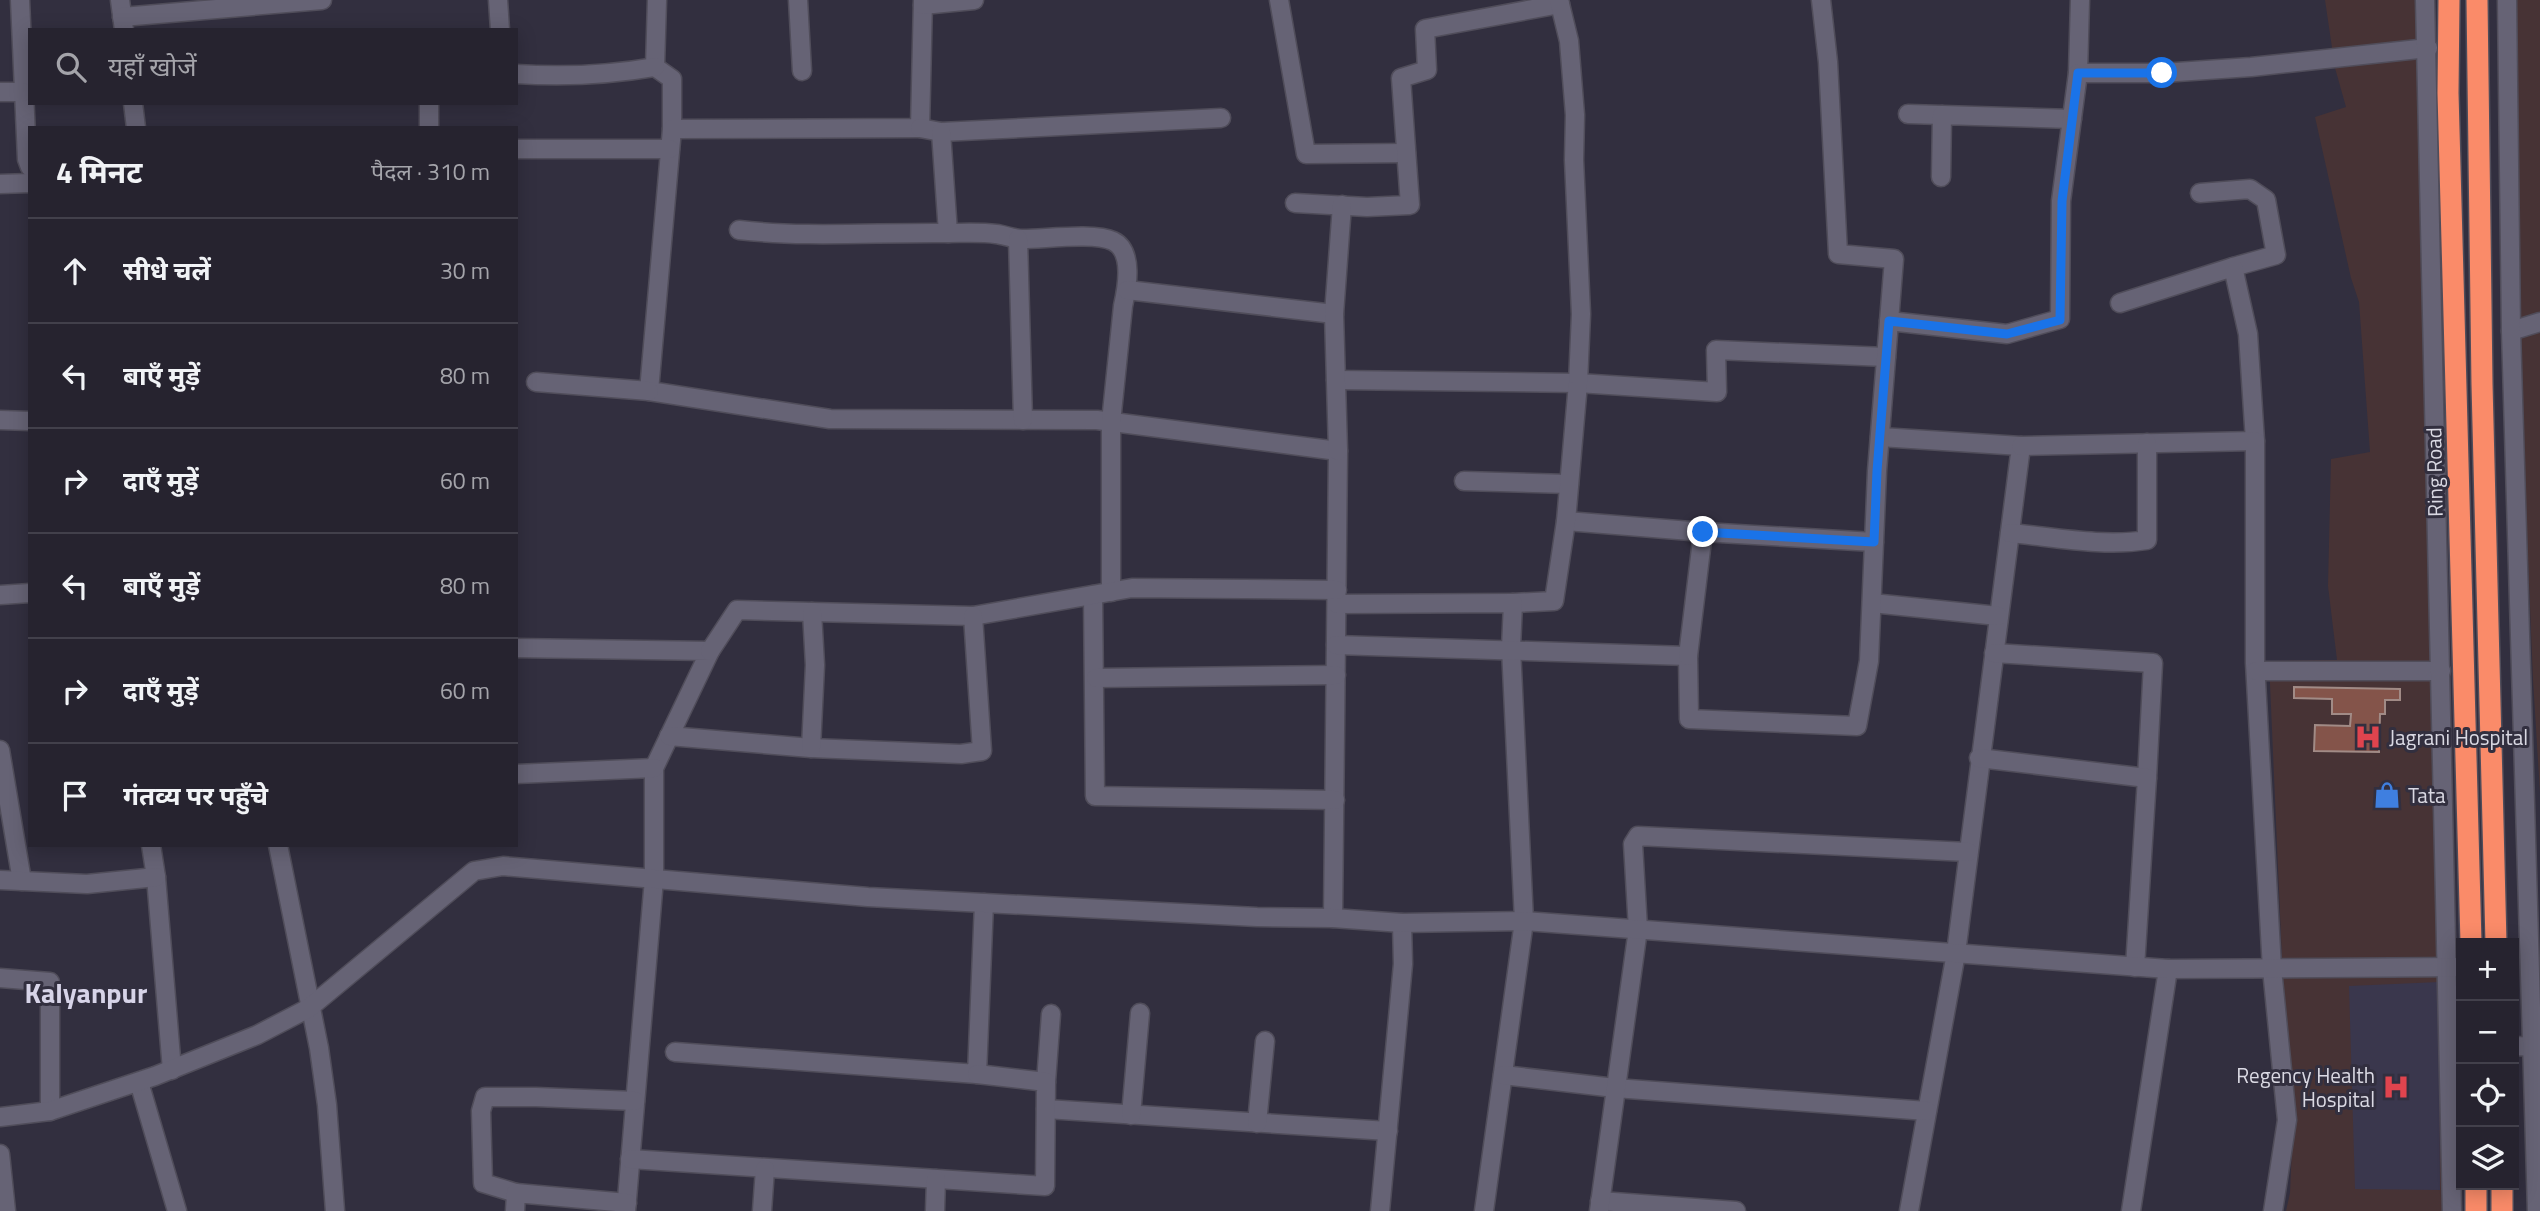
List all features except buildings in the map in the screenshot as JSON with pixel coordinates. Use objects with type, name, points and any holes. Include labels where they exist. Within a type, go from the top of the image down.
[{"type":"highway","name":"Ring Road","points":[[2449,0],[2448,93],[2471,938]]},
{"type":"highway","points":[[2477,0],[2482,384],[2497,938]]},
{"type":"highway","points":[[2476,1190],[2476,1211]]},
{"type":"highway","points":[[2502,1190],[2502,1211]]},
{"type":"street","points":[[20,0],[28,162]]},
{"type":"street","points":[[122,16],[218,4],[322,0]]},
{"type":"street","points":[[498,0],[500,28]]},
{"type":"street","points":[[654,67],[657,0]]},
{"type":"street","points":[[798,0],[802,71]]},
{"type":"street","points":[[920,128],[923,2],[974,0]]},
{"type":"street","points":[[1279,0],[1306,154],[1406,153]]},
{"type":"street","points":[[1703,532],[1688,656],[1689,719],[1857,726],[1869,662],[1880,437],[1894,259],[1838,254],[1828,62],[1821,0]]},
{"type":"street","points":[[1889,321],[2007,334],[2060,320],[2062,201],[2078,73],[2080,0]]},
{"type":"street","points":[[2425,0],[2441,671],[2454,967],[2452,1211]]},
{"type":"street","points":[[2507,0],[2511,331],[2534,900],[2521,967],[2538,1169],[2537,1211]]},
{"type":"street","points":[[635,1101],[485,1097],[481,1111],[483,1183],[516,1193],[626,1207],[654,879],[654,768],[710,652],[737,610],[974,616],[1132,589],[1513,604],[1554,601],[1566,521],[1581,314],[1574,160],[1575,115],[1569,41],[1560,2],[1425,29],[1427,70],[1401,78],[1410,205],[1295,203]]},
{"type":"street","points":[[2078,73],[2175,72],[2428,48]]},
{"type":"street","points":[[518,74],[618,73],[654,67],[672,79],[672,129],[649,391]]},
{"type":"street","points":[[0,92],[23,92]]},
{"type":"street","points":[[133,105],[136,126]]},
{"type":"street","points":[[429,105],[429,126]]},
{"type":"street","points":[[1908,114],[2072,120]]},
{"type":"street","points":[[1941,177],[1942,115]]},
{"type":"street","points":[[672,129],[920,128],[940,132],[1221,118]]},
{"type":"street","points":[[940,132],[948,233]]},
{"type":"street","points":[[518,149],[670,149]]},
{"type":"street","points":[[0,184],[28,183]]},
{"type":"street","points":[[2120,303],[2276,255],[2266,200],[2250,189],[2200,193]]},
{"type":"street","points":[[1333,918],[1338,451],[1334,314],[1342,205]]},
{"type":"street","points":[[739,230],[779,235],[948,233],[997,234],[1018,239],[1097,237],[1115,242],[1126,259],[1127,290],[1111,422],[1096,678],[1095,796],[1335,800]]},
{"type":"street","points":[[1018,239],[1023,420]]},
{"type":"street","points":[[2233,267],[2248,334],[2255,441],[2256,671],[2272,969],[2287,1120],[2273,1211]]},
{"type":"street","points":[[1127,290],[1334,314]]},
{"type":"street","points":[[2511,331],[2540,322]]},
{"type":"street","points":[[1336,380],[1578,383],[1717,392],[1716,350],[1886,357]]},
{"type":"street","points":[[536,382],[649,391],[830,419],[1111,422],[1338,451]]},
{"type":"street","points":[[0,420],[28,421]]},
{"type":"street","points":[[1880,437],[2021,446],[2255,441]]},
{"type":"street","points":[[2010,533],[2092,541],[2147,540],[2147,443]]},
{"type":"street","points":[[1909,1211],[1956,953],[2021,446]]},
{"type":"street","points":[[1464,481],[1569,484]]},
{"type":"street","points":[[1566,521],[1874,542]]},
{"type":"street","points":[[0,594],[28,593]]},
{"type":"street","points":[[1872,603],[1998,616]]},
{"type":"street","points":[[1484,1211],[1524,921],[1511,649],[1513,604]]},
{"type":"street","points":[[811,612],[815,665],[811,748]]},
{"type":"street","points":[[669,736],[811,748],[961,754],[982,751],[974,616]]},
{"type":"street","points":[[1336,645],[1688,656]]},
{"type":"street","points":[[518,648],[710,652]]},
{"type":"street","points":[[1994,653],[2153,663],[2135,967]]},
{"type":"street","points":[[2256,671],[2441,671]]},
{"type":"street","points":[[1096,678],[1336,675]]},
{"type":"street","points":[[0,750],[3,788],[22,881]]},
{"type":"street","points":[[1979,758],[2147,778]]},
{"type":"street","points":[[518,774],[654,768]]},
{"type":"street","points":[[1736,1211],[1600,1206],[1638,929],[1633,844],[1638,836],[1968,852]]},
{"type":"street","points":[[151,847],[172,1070]]},
{"type":"street","points":[[278,847],[319,1048],[327,1105],[335,1211]]},
{"type":"street","points":[[0,1117],[50,1111],[172,1070],[257,1035],[309,1008],[474,872],[503,866],[868,898],[1402,923],[1524,921],[2168,969],[2454,967]]},
{"type":"street","points":[[0,880],[87,884],[156,877]]},
{"type":"street","points":[[977,1074],[984,903]]},
{"type":"street","points":[[1380,1211],[1403,964],[1402,923]]},
{"type":"street","points":[[2131,1211],[2168,969]]},
{"type":"street","points":[[0,978],[50,982],[50,1111]]},
{"type":"street","points":[[1131,1115],[1140,1013]]},
{"type":"street","points":[[630,1159],[1045,1186],[1046,1082],[1051,1014]]},
{"type":"street","points":[[1257,1122],[1265,1041]]},
{"type":"street","points":[[676,1052],[977,1074],[1046,1082]]},
{"type":"street","points":[[1503,1076],[1615,1088],[1927,1111]]},
{"type":"street","points":[[139,1082],[177,1211]]},
{"type":"street","points":[[1046,1109],[1388,1131]]},
{"type":"street","points":[[0,1154],[6,1211]]},
{"type":"street","points":[[762,1211],[765,1169]]},
{"type":"street","points":[[935,1211],[936,1179]]},
{"type":"street","points":[[515,1211],[516,1193]]},
{"type":"shaded area","points":[[2325,0],[2419,0],[2448,1211],[2286,1211],[2290,1193],[2293,1121],[2282,960],[2269,661],[2337,660],[2328,586],[2331,459],[2370,452],[2359,302],[2351,278],[2315,117],[2346,107],[2335,68]]},
{"type":"shaded area","points":[[2515,0],[2540,0],[2540,793],[2519,339]]},
{"type":"shaded area","name":"Regency Health Hospital","points":[[2439,982],[2440,1190],[2355,1189],[2349,986]]},
{"type":"place","name":"Jagrani Hospital","points":[[2368,737]]},
{"type":"place","name":"Tata","points":[[2387,795]]},
{"type":"place","name":"Regency Health Hospital","points":[[2396,1087]]},
{"type":"district","name":"Kalyanpur","points":[[86,992]]},
{"type":"route","points":[[1703,532],[1874,542],[1889,321],[2007,334],[2060,320],[2062,201],[2078,73],[2162,73]]}]
